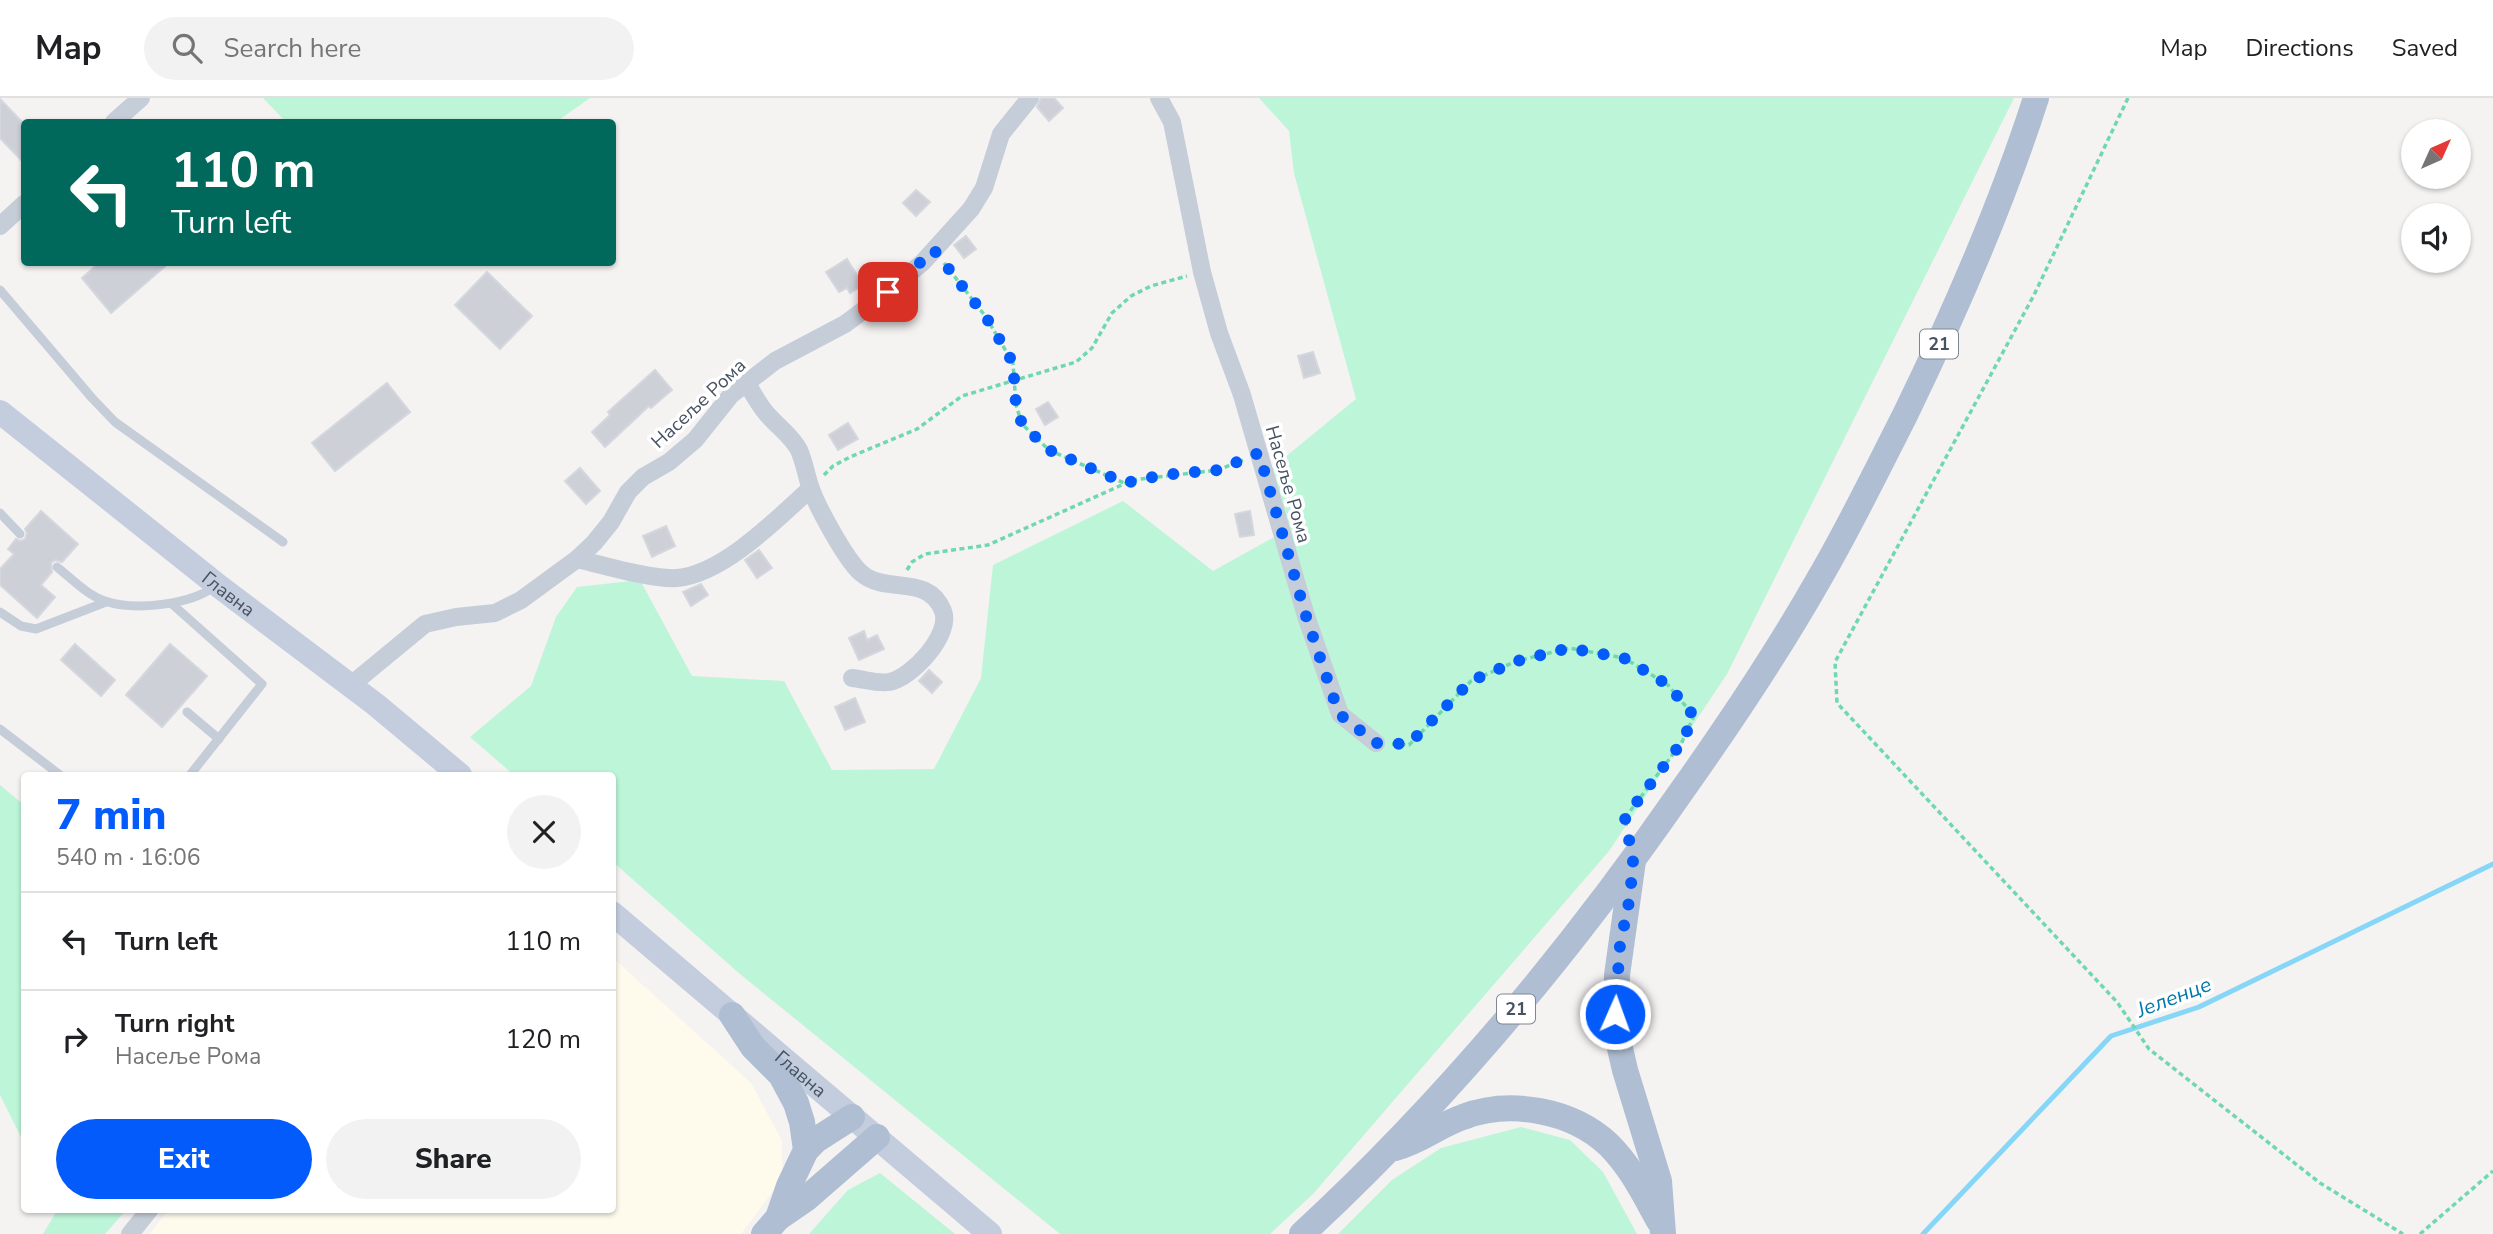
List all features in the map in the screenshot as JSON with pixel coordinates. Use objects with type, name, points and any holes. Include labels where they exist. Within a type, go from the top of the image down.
[{"type":"main road","name":"21","points":[[1302,1234],[1389,1149],[1544,978],[1633,861],[1733,719],[1820,579],[1939,345],[1965,286],[2036,98]]},
{"type":"main road","name":"Главна","points":[[0,412],[216,584],[351,685],[456,772]]},
{"type":"main road","points":[[1633,861],[1630,897],[1618,965],[1616,1031],[1659,1181],[1663,1206],[1662,1230]]},
{"type":"main road","name":"Главна","points":[[616,916],[990,1234]]},
{"type":"main road","points":[[732,1015],[754,1047],[781,1075],[791,1092],[802,1122],[806,1150]]},
{"type":"main road","points":[[1389,1149],[1412,1142],[1461,1117],[1475,1113],[1516,1109],[1558,1116],[1585,1128],[1608,1145],[1640,1185],[1662,1230]]},
{"type":"main road","points":[[771,1226],[806,1150],[816,1140],[852,1117]]},
{"type":"main road","points":[[771,1226],[877,1138]]},
{"type":"street","points":[[117,119],[141,98]]},
{"type":"street","name":"Насеље Рома","points":[[351,685],[425,624],[456,617],[495,613],[521,600],[577,559],[611,522],[628,492],[643,477],[669,462],[695,440],[731,396],[775,360],[845,324],[888,292],[934,250],[971,209],[984,188],[1000,134],[1030,98]]},
{"type":"street","name":"Насеље Рома","points":[[1159,98],[1172,122],[1202,272],[1259,453],[1306,616],[1339,714],[1376,743]]},
{"type":"street","points":[[0,226],[21,207]]},
{"type":"street","points":[[747,383],[758,403],[799,450],[810,489],[860,572],[874,582],[926,590],[936,598],[944,613],[944,624],[938,639],[929,653],[904,676],[889,682],[852,678]]},
{"type":"street","points":[[577,559],[661,578],[691,575],[714,566],[763,532],[810,489]]},
{"type":"street","points":[[130,1234],[147,1213]]},
{"type":"lane","points":[[0,290],[92,398],[116,422],[283,542]]},
{"type":"lane","points":[[0,513],[20,534]]},
{"type":"lane","points":[[57,567],[87,592],[106,602],[134,605],[172,604],[207,592],[216,584]]},
{"type":"lane","points":[[0,612],[21,626],[36,629],[106,602]]},
{"type":"lane","points":[[172,604],[262,684],[192,772]]},
{"type":"lane","points":[[187,712],[219,739]]},
{"type":"lane","points":[[0,729],[56,772]]},
{"type":"path","points":[[2128,98],[2034,295],[1835,662],[1837,702],[2117,1002],[2149,1049],[2320,1183],[2403,1234]]},
{"type":"path","points":[[934,250],[986,317],[1013,363],[1016,405],[1022,424],[1049,450],[1125,483]]},
{"type":"path","points":[[810,489],[833,466],[916,429],[962,396],[1076,362],[1092,348],[1112,313],[1131,296],[1151,286],[1202,272]]},
{"type":"path","points":[[900,584],[912,562],[925,554],[988,545],[1125,483],[1162,475],[1218,470],[1259,453]]},
{"type":"path","points":[[1376,743],[1409,744],[1471,681],[1517,661],[1569,648],[1624,658],[1668,685],[1694,716],[1682,742],[1625,818],[1633,861]]},
{"type":"path","points":[[2420,1234],[2493,1171]]},
{"type":"shaded area","points":[[616,961],[751,1083],[782,1141],[782,1179],[741,1234],[150,1234],[166,1213],[616,1213]]},
{"type":"green space","points":[[263,98],[590,98],[560,119],[283,119]]},
{"type":"green space","points":[[1259,98],[2014,98],[1727,674],[1609,851],[1313,1194],[1270,1234],[1060,1234],[740,974],[616,865],[616,772],[511,772],[470,737],[531,686],[556,617],[577,587],[640,580],[692,676],[784,681],[832,770],[934,769],[981,678],[993,565],[1123,501],[1213,571],[1276,536],[1267,472],[1356,399],[1294,173],[1289,131]]},
{"type":"green space","points":[[0,785],[21,802],[21,1137],[0,1095]]},
{"type":"green space","points":[[1521,1127],[1570,1140],[1603,1172],[1637,1234],[1338,1234],[1392,1180],[1441,1148]]},
{"type":"green space","points":[[880,1173],[955,1234],[809,1234],[848,1190]]},
{"type":"green space","points":[[56,1213],[123,1213],[105,1234],[43,1234]]},
{"type":"building","points":[[1041,98],[1054,98],[1063,108],[1049,121],[1037,107]]},
{"type":"building","points":[[0,99],[21,121],[21,160],[0,138]]},
{"type":"building","points":[[916,190],[930,202],[916,216],[903,203]]},
{"type":"building","points":[[966,236],[976,249],[964,258],[954,245]]},
{"type":"building","points":[[847,259],[863,285],[850,293],[847,288],[839,292],[826,272]]},
{"type":"building","points":[[96,266],[165,266],[111,313],[82,278]]},
{"type":"building","points":[[487,272],[532,316],[500,349],[455,305]]},
{"type":"building","points":[[1313,352],[1320,373],[1304,378],[1298,356]]},
{"type":"building","points":[[655,370],[672,390],[651,408],[649,406],[605,447],[592,432],[610,415],[608,412]]},
{"type":"building","points":[[387,383],[410,412],[335,471],[312,443]]},
{"type":"building","points":[[1048,402],[1058,417],[1045,425],[1036,409]]},
{"type":"building","points":[[848,423],[858,439],[838,450],[829,435]]},
{"type":"building","points":[[580,468],[600,491],[586,504],[565,481]]},
{"type":"building","points":[[41,511],[78,544],[62,562],[55,560],[51,563],[52,572],[41,585],[55,597],[37,618],[0,585],[0,569],[14,554],[8,549],[16,539],[25,539],[25,529]]},
{"type":"building","points":[[1250,511],[1254,535],[1240,537],[1235,514]]},
{"type":"building","points":[[666,526],[675,546],[652,557],[643,536]]},
{"type":"building","points":[[759,550],[772,568],[757,578],[745,560]]},
{"type":"building","points":[[701,584],[708,595],[691,606],[683,592]]},
{"type":"building","points":[[864,631],[867,640],[877,635],[884,649],[859,660],[849,638]]},
{"type":"building","points":[[75,644],[115,680],[101,696],[61,660]]},
{"type":"building","points":[[170,644],[207,676],[162,727],[126,695]]},
{"type":"building","points":[[929,670],[942,682],[932,693],[919,681]]},
{"type":"building","points":[[855,698],[865,722],[845,730],[835,707]]},
{"type":"waterway","name":"Јеленце","points":[[1923,1234],[2111,1036],[2199,1007],[2493,864]]},
{"type":"route","points":[[888,292],[934,250],[986,317],[1013,363],[1016,405],[1022,424],[1049,450],[1068,459],[1125,483],[1162,475],[1218,470],[1259,453],[1306,616],[1339,714],[1376,743],[1409,744],[1471,681],[1517,661],[1569,648],[1624,658],[1668,685],[1694,716],[1682,742],[1625,818],[1633,861],[1630,897],[1620,945],[1615,1014]]}]
